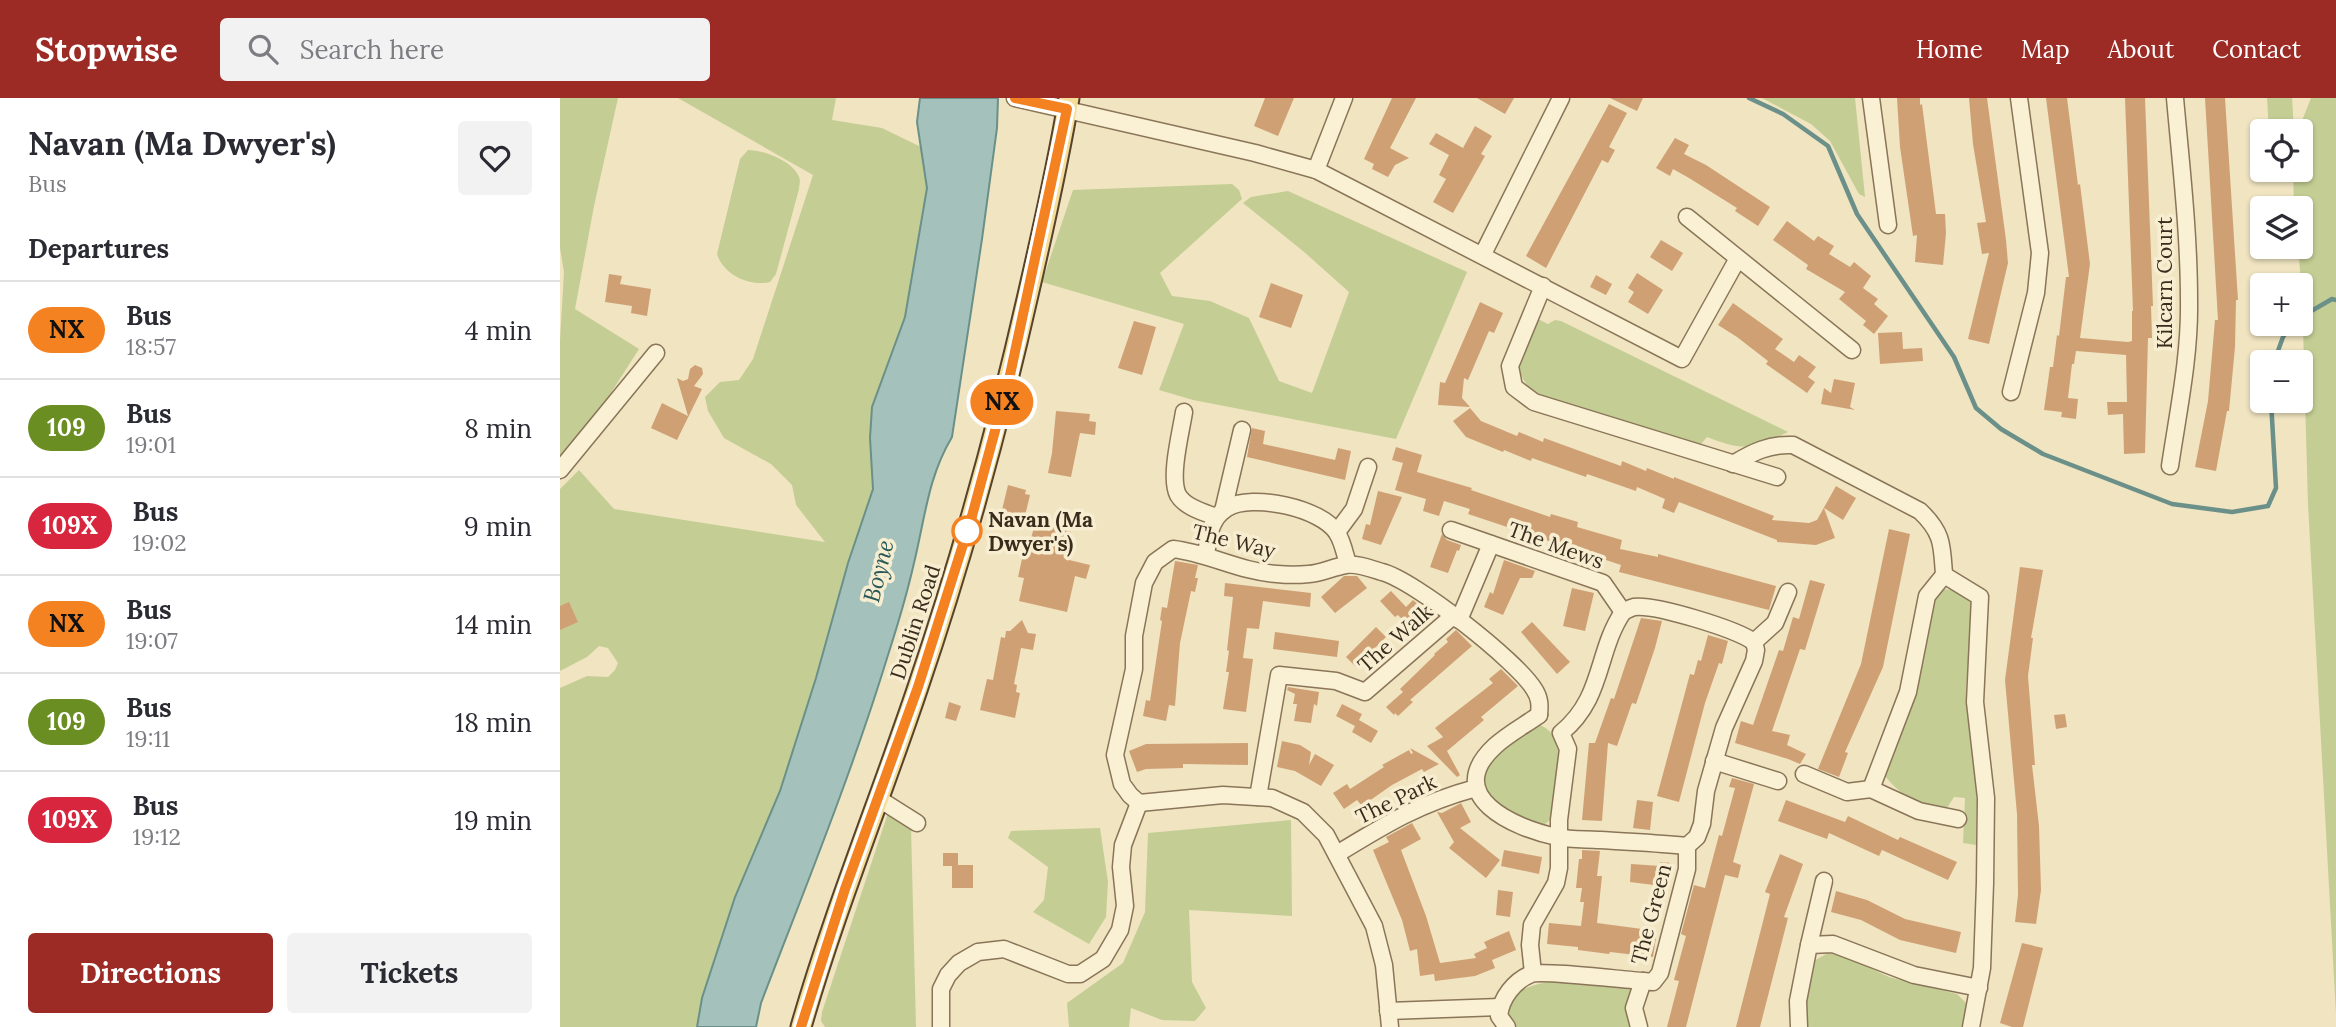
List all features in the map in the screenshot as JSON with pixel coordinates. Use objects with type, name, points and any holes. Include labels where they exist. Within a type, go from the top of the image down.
[{"type":"main road","name":"Dublin Road","points":[[801,1027],[814,980],[927,662],[975,504],[1010,375],[1068,104]]},
{"type":"street","points":[[1015,98],[1068,104],[1316,170],[1682,359],[1737,260]]},
{"type":"street","points":[[1316,170],[1344,98]]},
{"type":"street","points":[[1483,254],[1562,98]]},
{"type":"street","points":[[1871,98],[1888,225]]},
{"type":"street","points":[[2011,392],[2036,293],[2040,253],[2019,98]]},
{"type":"street","name":"Kilcarn Court","points":[[2170,466],[2184,374],[2189,303],[2175,98]]},
{"type":"street","points":[[1687,217],[1852,350]]},
{"type":"street","points":[[1543,286],[1510,366],[1514,387],[1534,402],[1777,477]]},
{"type":"street","points":[[560,470],[656,353]]},
{"type":"street","points":[[1184,412],[1175,474],[1178,495],[1191,507],[1219,514]]},
{"type":"street","points":[[1206,556],[1208,535],[1219,514],[1242,430]]},
{"type":"street","points":[[1733,464],[1758,449],[1793,445],[1909,505],[1933,523],[1941,537],[1944,575],[1927,596],[1908,692],[1871,789]]},
{"type":"street","points":[[1337,532],[1354,509],[1368,467]]},
{"type":"street","points":[[1219,514],[1228,507],[1249,501],[1297,508],[1316,515],[1337,532],[1348,564]]},
{"type":"street","name":"The Mews","points":[[1451,530],[1604,583],[1623,612]]},
{"type":"street","name":"The Mews","points":[[1456,618],[1491,544]]},
{"type":"street","name":"The Way","points":[[1139,803],[1122,784],[1115,755],[1135,669],[1134,636],[1144,583],[1156,562],[1173,549],[1274,574],[1310,574],[1348,564],[1385,572],[1406,582],[1456,618],[1520,673],[1534,688],[1540,703],[1539,715]]},
{"type":"street","points":[[1944,575],[1980,597],[1975,702],[1986,798],[1982,968],[1971,1027]]},
{"type":"street","points":[[1754,642],[1775,623],[1788,592]]},
{"type":"street","points":[[1507,1027],[1499,1016],[1502,1000],[1512,988],[1533,973],[1530,945],[1532,925],[1556,883],[1559,868],[1559,838],[1568,749],[1562,733],[1550,720],[1539,715],[1495,746],[1482,762],[1476,788],[1489,808],[1504,819],[1559,838],[1686,846],[1697,837],[1702,824],[1706,791],[1714,761],[1724,728],[1754,661],[1754,642],[1724,628],[1659,610],[1634,607],[1623,612],[1616,623],[1584,709],[1562,733]]},
{"type":"street","name":"The Walk","points":[[1258,797],[1279,675],[1336,681],[1365,692],[1456,618]]},
{"type":"street","points":[[1714,761],[1778,781]]},
{"type":"street","points":[[1804,774],[1847,792],[1871,789],[1919,811],[1958,819]]},
{"type":"street","name":"The Park","points":[[1337,854],[1410,810],[1445,796],[1476,788]]},
{"type":"street","points":[[940,1027],[941,989],[948,975],[959,963],[978,952],[1004,949],[1068,974],[1080,974],[1103,959],[1120,930],[1125,906],[1121,867],[1123,845],[1139,803],[1223,796],[1272,798],[1303,812],[1326,835],[1374,926],[1384,965],[1389,1019],[1500,1007]]},
{"type":"street","points":[[878,799],[917,823]]},
{"type":"street","name":"The Green","points":[[1533,973],[1653,982],[1660,974],[1687,869],[1686,846]]},
{"type":"street","points":[[1799,1027],[1798,1001],[1824,880]]},
{"type":"street","points":[[1809,945],[1833,944],[1914,975],[1979,988]]},
{"type":"street","name":"The Green","points":[[1639,1027],[1634,1008],[1643,981]]},
{"type":"green space","points":[[560,98],[618,98],[575,309],[639,349],[589,427],[560,461],[560,340],[564,272],[560,248]]},
{"type":"green space","points":[[678,98],[836,98],[832,120],[882,128],[921,147],[927,188],[905,317],[872,407],[870,438],[874,489],[848,563],[816,678],[780,791],[735,897],[702,998],[697,1027],[560,1027],[560,688],[587,676],[608,677],[618,663],[608,648],[599,646],[587,657],[560,671],[560,489],[579,470],[614,509],[825,542],[796,505],[792,485],[771,464],[724,438],[708,411],[705,397],[720,382],[739,380],[753,359],[813,175]]},
{"type":"green space","points":[[1762,98],[1855,98],[1865,197],[1859,194],[1830,141],[1811,124]]},
{"type":"green space","points":[[2267,98],[2292,98],[2293,119],[2268,119]]},
{"type":"green space","points":[[2311,98],[2336,98],[2336,1014],[2308,504],[2305,413],[2313,413],[2313,350],[2304,350],[2303,336],[2313,336],[2313,273],[2300,273],[2299,259],[2313,259],[2313,196],[2294,196],[2293,182],[2313,182],[2313,119],[2303,119]]},
{"type":"green space","points":[[748,150],[769,154],[784,161],[796,171],[800,180],[776,274],[770,282],[754,283],[738,277],[725,268],[717,254],[740,159]]},
{"type":"green space","points":[[1232,184],[1239,190],[1242,199],[1160,273],[1172,296],[1210,301],[1249,318],[1279,381],[1312,393],[1349,292],[1243,203],[1251,197],[1288,191],[1467,272],[1396,439],[1193,400],[1159,390],[1184,324],[1042,282],[1073,190]]},
{"type":"green space","points":[[1538,319],[1548,324],[1555,320],[1561,321],[1788,432],[1748,447],[1730,445],[1707,437],[1701,444],[1695,444],[1540,397],[1529,387],[1520,369],[1523,351]]},
{"type":"green space","points":[[1944,589],[1960,593],[1972,605],[1966,688],[1977,800],[1976,845],[1963,843],[1965,798],[1954,797],[1947,808],[1928,807],[1902,793],[1882,772],[1934,595]]},
{"type":"green space","points":[[1540,725],[1550,732],[1559,753],[1552,818],[1543,826],[1510,813],[1489,792],[1485,781],[1487,768],[1496,754]]},
{"type":"green space","points":[[888,813],[911,827],[916,1027],[825,1027],[821,1021],[822,1012]]},
{"type":"green space","points":[[1291,820],[1292,916],[1189,910],[1192,982],[1206,1008],[1195,1021],[1162,1020],[1131,1008],[1129,1027],[1069,1027],[1067,1003],[1123,963],[1145,912],[1148,833]]},
{"type":"green space","points":[[1100,828],[1108,882],[1106,917],[1089,944],[1033,912],[1044,900],[1048,867],[1008,838],[1011,831]]},
{"type":"green space","points":[[1828,953],[1842,955],[1889,977],[1957,994],[1966,1003],[1964,1027],[1804,1027],[1803,1006],[1812,962]]},
{"type":"green space","points":[[1557,981],[1629,987],[1632,992],[1632,1027],[1517,1027],[1512,1023],[1509,1016],[1510,1005],[1518,993],[1541,983]]},
{"type":"water","name":"Boyne","points":[[920,98],[998,98],[997,128],[982,239],[952,437],[932,483],[905,598],[874,699],[828,830],[761,1003],[756,1027],[697,1027],[702,998],[735,897],[780,791],[816,678],[848,563],[873,489],[870,438],[872,407],[905,317],[927,188],[917,122]]},
{"type":"building","points":[[1265,98],[1294,98],[1278,136],[1254,126]]},
{"type":"building","points":[[1392,98],[1416,98],[1390,148],[1409,158],[1395,165],[1388,177],[1372,169],[1374,164],[1364,159]]},
{"type":"building","points":[[1477,98],[1514,98],[1505,114]]},
{"type":"building","points":[[1610,98],[1643,98],[1637,111]]},
{"type":"building","points":[[1897,98],[1920,98],[1920,105],[1922,104],[1936,214],[1945,214],[1943,265],[1915,262],[1917,235],[1913,236],[1900,147]]},
{"type":"building","points":[[1969,98],[1987,98],[2008,263],[1989,344],[1968,339],[1989,253],[1982,254],[1977,223],[1986,222],[1973,144]]},
{"type":"building","points":[[2046,98],[2067,98],[2078,185],[2080,184],[2090,264],[2080,338],[2128,342],[2132,341],[2133,311],[2125,98],[2145,98],[2153,306],[2152,338],[2148,338],[2145,453],[2124,454],[2123,414],[2108,415],[2107,402],[2127,402],[2126,355],[2076,351],[2068,398],[2078,399],[2076,419],[2061,417],[2062,412],[2044,410],[2050,367],[2053,367],[2057,335],[2059,336],[2066,277],[2069,277]]},
{"type":"building","points":[[2205,98],[2225,98],[2238,300],[2229,411],[2216,471],[2195,467],[2208,401],[2215,320],[2218,320]]},
{"type":"building","points":[[1609,104],[1627,113],[1609,147],[1615,150],[1608,163],[1602,160],[1546,268],[1526,256]]},
{"type":"building","points":[[1475,126],[1492,136],[1481,154],[1485,156],[1453,213],[1433,202],[1446,179],[1439,175],[1449,155],[1429,144],[1436,133],[1463,148]]},
{"type":"building","points":[[1675,138],[1689,145],[1684,154],[1706,165],[1770,207],[1758,226],[1735,211],[1737,208],[1689,178],[1673,169],[1670,176],[1656,168]]},
{"type":"building","points":[[1787,221],[1814,241],[1818,236],[1834,246],[1829,254],[1850,267],[1854,262],[1871,276],[1863,288],[1878,299],[1874,304],[1888,316],[1874,334],[1863,325],[1866,321],[1839,299],[1845,292],[1806,269],[1808,265],[1773,240]]},
{"type":"building","points":[[1661,240],[1683,253],[1672,271],[1650,257]]},
{"type":"building","points":[[1637,273],[1663,290],[1648,314],[1628,302],[1634,292],[1628,288]]},
{"type":"building","points":[[609,274],[622,276],[620,284],[651,289],[647,316],[631,313],[632,306],[605,302]]},
{"type":"building","points":[[1596,275],[1612,284],[1606,295],[1590,287]]},
{"type":"building","points":[[1271,283],[1303,295],[1291,328],[1259,317]]},
{"type":"building","points":[[1480,302],[1503,313],[1494,333],[1489,331],[1468,380],[1464,378],[1462,398],[1470,407],[1438,405],[1440,382],[1445,383]]},
{"type":"building","points":[[1733,303],[1783,339],[1775,349],[1794,362],[1799,355],[1816,367],[1808,377],[1815,382],[1807,393],[1718,325]]},
{"type":"building","points":[[1134,321],[1156,327],[1142,375],[1118,368]]},
{"type":"building","points":[[1902,332],[1903,349],[1922,348],[1923,361],[1880,364],[1878,333]]},
{"type":"building","points":[[695,365],[702,368],[703,374],[694,386],[702,389],[677,440],[651,428],[662,403],[688,416],[677,378],[683,381],[688,379],[690,369]]},
{"type":"building","points":[[1834,379],[1855,383],[1850,407],[1855,410],[1821,404],[1824,388],[1831,393]]},
{"type":"building","points":[[1470,408],[1481,421],[1517,436],[1519,432],[1543,442],[1544,438],[1621,466],[1622,461],[1646,471],[1647,468],[1774,516],[1772,520],[1809,523],[1817,520],[1836,486],[1856,498],[1843,520],[1824,508],[1835,538],[1816,545],[1777,542],[1679,502],[1674,513],[1662,508],[1665,499],[1637,487],[1636,491],[1532,458],[1531,461],[1466,437],[1453,421]]},
{"type":"building","points":[[1056,411],[1090,414],[1089,421],[1096,422],[1095,435],[1080,433],[1071,477],[1048,473]]},
{"type":"building","points":[[1252,428],[1265,431],[1263,444],[1335,460],[1338,448],[1351,451],[1345,480],[1247,457]]},
{"type":"building","points":[[1396,447],[1422,455],[1417,472],[1472,488],[1471,490],[1550,517],[1551,514],[1578,522],[1577,527],[1622,540],[1620,549],[1658,557],[1658,554],[1776,586],[1769,610],[1619,572],[1621,565],[1468,514],[1470,509],[1444,501],[1439,516],[1423,511],[1426,499],[1395,490],[1403,463],[1392,460]]},
{"type":"building","points":[[1008,485],[1026,490],[1025,494],[1030,495],[1025,516],[1002,510]]},
{"type":"building","points":[[1378,491],[1402,497],[1381,545],[1362,539],[1366,524],[1370,525]]},
{"type":"building","points":[[1051,526],[1071,532],[1065,559],[1090,565],[1086,579],[1075,576],[1067,612],[1019,601],[1024,578],[1018,577],[1024,550],[1028,551],[1034,527],[1050,531]]},
{"type":"building","points":[[1889,529],[1910,534],[1883,667],[1845,752],[1848,753],[1839,777],[1818,769],[1861,664]]},
{"type":"building","points":[[1442,534],[1447,540],[1461,545],[1448,573],[1430,567]]},
{"type":"building","points":[[1504,560],[1535,571],[1532,578],[1520,578],[1503,615],[1484,607],[1490,592],[1493,594]]},
{"type":"building","points":[[1175,561],[1198,565],[1195,578],[1198,578],[1195,592],[1191,591],[1180,643],[1175,706],[1169,705],[1166,721],[1143,716],[1146,700],[1150,701],[1162,607],[1167,608]]},
{"type":"building","points":[[2020,567],[2043,570],[2031,638],[2028,676],[2035,765],[2032,765],[2039,826],[2041,890],[2036,924],[2015,922],[2018,895],[2017,814],[2005,680]]},
{"type":"building","points":[[1344,576],[1357,576],[1367,588],[1335,613],[1321,597]]},
{"type":"building","points":[[1810,580],[1825,584],[1805,650],[1800,649],[1772,731],[1790,735],[1787,745],[1806,754],[1800,764],[1735,743],[1741,721],[1753,725],[1779,650],[1783,651],[1793,617],[1799,619]]},
{"type":"building","points":[[1225,583],[1311,593],[1310,607],[1263,601],[1259,629],[1247,628],[1243,658],[1253,659],[1246,712],[1223,709],[1229,672],[1226,672],[1227,650],[1233,597],[1224,596]]},
{"type":"building","points":[[1572,588],[1594,593],[1585,631],[1563,626]]},
{"type":"building","points":[[1391,591],[1406,607],[1413,600],[1424,610],[1408,625],[1398,615],[1395,617],[1380,601]]},
{"type":"building","points":[[569,602],[578,622],[560,630],[560,606]]},
{"type":"building","points":[[1641,618],[1662,621],[1655,648],[1636,704],[1632,703],[1617,746],[1608,743],[1602,821],[1582,820],[1589,743],[1595,743],[1611,698],[1614,699]]},
{"type":"building","points":[[1022,620],[1028,633],[1036,634],[1033,650],[1021,648],[1014,684],[1017,685],[1016,692],[1020,693],[1015,718],[980,710],[987,679],[993,680],[1001,637],[1005,638],[1006,631],[1010,631]]},
{"type":"building","points":[[1532,622],[1570,662],[1557,674],[1521,632]]},
{"type":"building","points":[[1376,627],[1386,637],[1356,667],[1346,657]]},
{"type":"building","points":[[1456,630],[1472,646],[1410,700],[1413,702],[1398,716],[1395,713],[1394,715],[1386,707],[1403,692],[1400,689],[1448,642],[1446,639]]},
{"type":"building","points":[[1275,632],[1339,641],[1337,657],[1273,649]]},
{"type":"building","points":[[1708,635],[1728,641],[1722,664],[1719,663],[1705,703],[1679,802],[1657,796],[1690,674],[1694,675],[1698,660],[1701,661]]},
{"type":"building","points":[[1501,669],[1518,686],[1481,717],[1484,720],[1447,751],[1460,775],[1457,777],[1427,746],[1443,737],[1435,728],[1493,683],[1489,679]]},
{"type":"building","points":[[1288,687],[1319,692],[1311,723],[1294,721],[1297,704],[1293,704],[1295,694],[1287,690]]},
{"type":"building","points":[[949,702],[961,706],[956,721],[945,718]]},
{"type":"building","points":[[1342,704],[1362,714],[1359,720],[1378,731],[1371,743],[1352,732],[1355,726],[1336,716]]},
{"type":"building","points":[[2065,714],[2067,727],[2056,729],[2054,715]]},
{"type":"building","points":[[1282,741],[1300,745],[1311,752],[1309,765],[1315,754],[1334,765],[1321,786],[1295,771],[1277,767]]},
{"type":"building","points":[[1248,743],[1248,765],[1183,764],[1183,768],[1146,769],[1137,772],[1129,751],[1146,744]]},
{"type":"building","points":[[1410,748],[1439,764],[1424,772],[1422,769],[1392,785],[1362,806],[1357,800],[1344,809],[1333,793],[1347,784],[1350,789],[1384,767],[1382,765],[1409,750],[1413,753]]},
{"type":"building","points":[[1732,778],[1754,784],[1733,862],[1741,865],[1738,878],[1725,875],[1686,1027],[1667,1027],[1679,981],[1674,980],[1686,936],[1681,934],[1694,885],[1705,888],[1719,835],[1722,836],[1735,788],[1729,787]]},
{"type":"building","points":[[1637,800],[1653,802],[1650,830],[1633,828]]},
{"type":"building","points":[[1786,800],[1845,822],[1848,816],[1898,840],[1900,837],[1957,862],[1948,880],[1882,850],[1879,856],[1829,833],[1827,839],[1778,821]]},
{"type":"building","points":[[1461,803],[1471,822],[1460,828],[1500,860],[1486,878],[1449,848],[1454,842],[1437,812],[1442,813]]},
{"type":"building","points":[[1412,823],[1421,839],[1401,850],[1440,963],[1476,958],[1474,954],[1487,948],[1484,942],[1509,931],[1516,950],[1492,960],[1495,968],[1475,976],[1435,981],[1434,974],[1420,976],[1417,949],[1410,951],[1402,920],[1373,850],[1389,842],[1386,837]]},
{"type":"building","points":[[1504,850],[1542,857],[1539,874],[1501,866]]},
{"type":"building","points":[[1582,850],[1600,851],[1597,876],[1602,876],[1597,923],[1657,931],[1653,957],[1609,954],[1547,944],[1549,923],[1581,926],[1584,902],[1580,902],[1582,888],[1576,888]]},
{"type":"building","points":[[943,853],[958,853],[958,865],[973,865],[973,888],[952,888],[952,866],[943,866]]},
{"type":"building","points":[[1780,854],[1803,864],[1784,917],[1788,918],[1760,1027],[1736,1027],[1770,894],[1765,892]]},
{"type":"building","points":[[1660,862],[1672,863],[1670,887],[1630,882],[1631,864],[1660,866]]},
{"type":"building","points":[[1498,890],[1513,892],[1510,917],[1496,915]]},
{"type":"building","points":[[1836,891],[1867,900],[1905,919],[1961,932],[1956,953],[1900,940],[1861,920],[1831,912]]},
{"type":"building","points":[[2022,943],[2043,948],[2023,1027],[2012,1027],[2000,1023]]},
{"type":"waterway","points":[[1749,98],[1783,114],[1828,146],[1857,214],[1954,357],[1976,408],[2001,429],[2043,454],[2172,504],[2232,512],[2268,506],[2276,488],[2272,413]]},
{"type":"waterway","points":[[2313,310],[2332,299],[2336,300]]},
{"type":"waterway","points":[[2278,350],[2284,336]]},
{"type":"bus line","name":"NX","points":[[801,1027],[845,889],[927,662],[972,516],[1010,375],[1067,109],[1015,98]]},
{"type":"place","name":"Navan (Ma Dwyer's)","points":[[967,531]]}]
